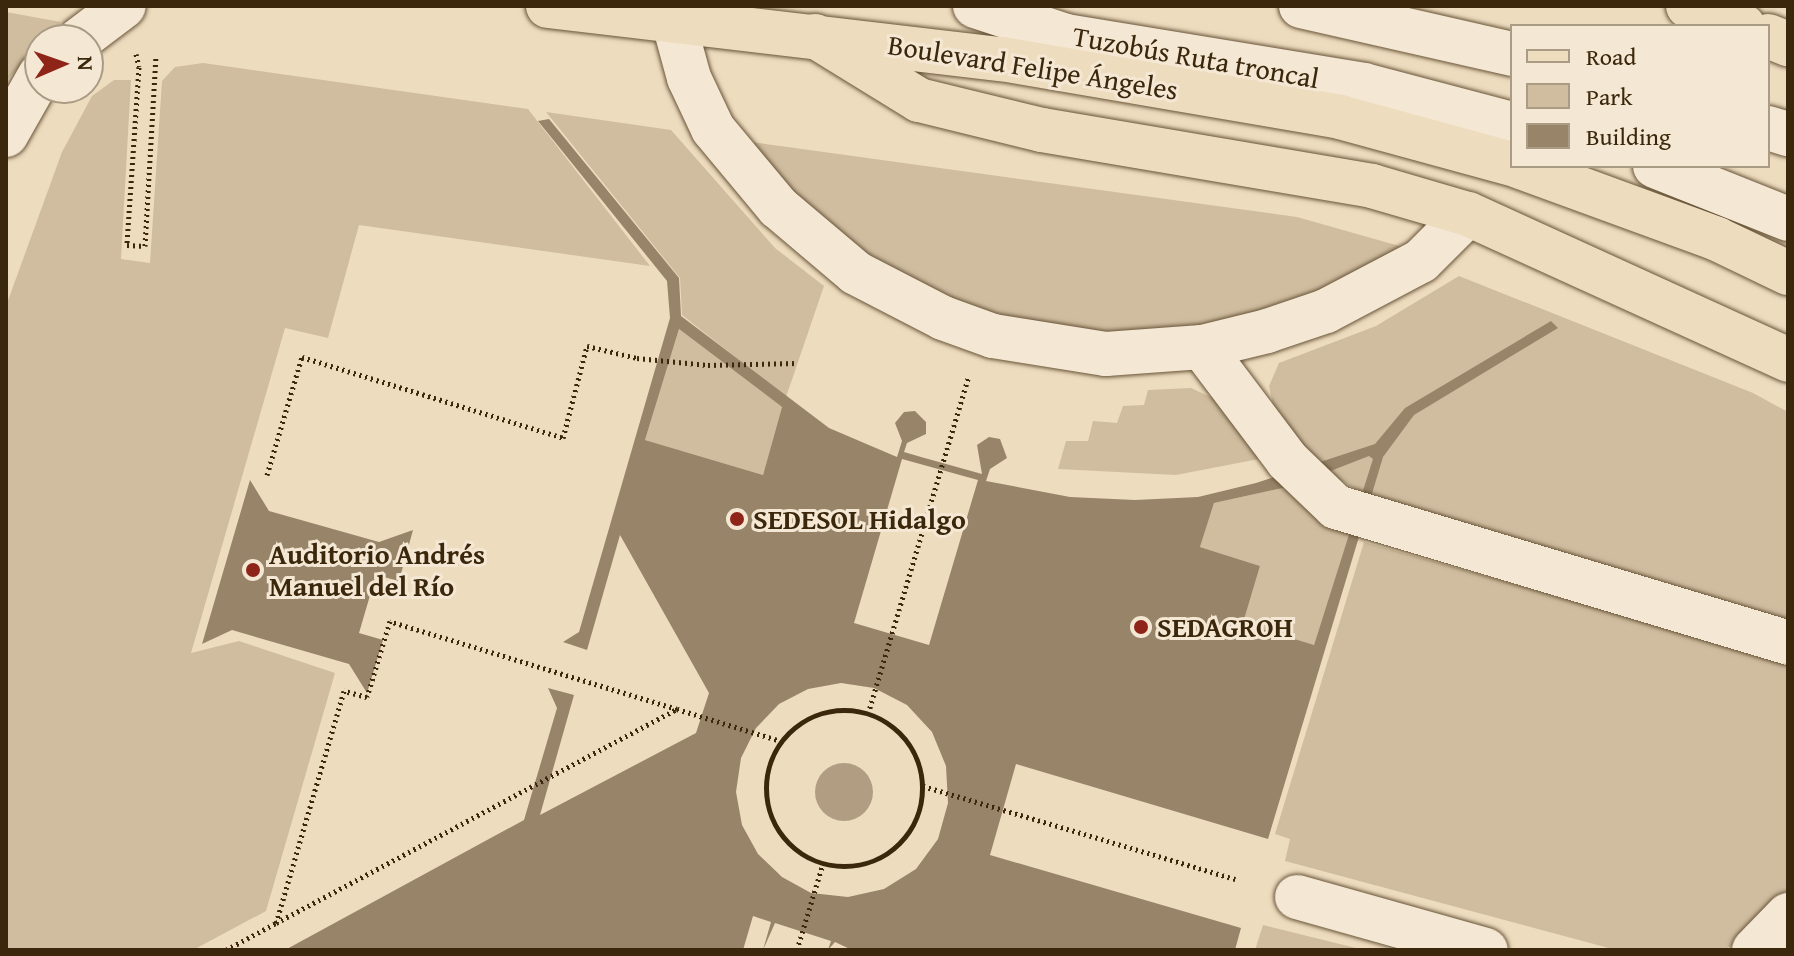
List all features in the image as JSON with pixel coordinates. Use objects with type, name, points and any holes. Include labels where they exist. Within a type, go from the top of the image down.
[{"type":"main road","name":"Boulevard Felipe Ángeles","points":[[548,6],[1002,59],[1340,117],[1510,163]]},
{"type":"main road","points":[[1688,6],[1738,24]]},
{"type":"main road","points":[[815,36],[919,100],[1042,130],[1372,186],[1468,214],[1788,360]]},
{"type":"main road","points":[[1523,168],[1717,239],[1788,273]]},
{"type":"street","points":[[100,24],[124,6]]},
{"type":"street","name":"Tuzobús Ruta troncal","points":[[975,6],[1066,36],[1364,85],[1510,123]]},
{"type":"street","points":[[1301,6],[1510,54]]},
{"type":"street","points":[[674,23],[689,78],[723,144],[778,207],[856,273],[943,318],[993,336],[1106,354],[1202,347],[1267,331],[1370,290],[1436,251],[1468,214]]},
{"type":"street","points":[[6,135],[24,103]]},
{"type":"street","points":[[1660,168],[1788,219]]},
{"type":"street","points":[[1202,347],[1287,460],[1336,507],[1788,643]]},
{"type":"street","points":[[1297,897],[1486,950]]},
{"type":"street","points":[[1754,950],[1788,915]]},
{"type":"path","points":[[139,67],[127,245],[145,246],[156,57]]},
{"type":"path","points":[[267,475],[302,357],[563,438],[587,346],[637,358],[708,365],[798,363]]},
{"type":"path","points":[[868,714],[974,359]]},
{"type":"path","points":[[276,923],[344,691],[367,697],[390,621],[781,741]]},
{"type":"path","points":[[226,950],[677,709]]},
{"type":"path","points":[[832,710],[868,714],[904,737],[918,759],[923,786],[920,812],[908,835],[890,853],[867,864],[823,864],[795,850],[778,831],[768,808],[766,783],[781,741],[807,719],[832,710]]},
{"type":"path","points":[[923,786],[1235,879]]},
{"type":"path","points":[[797,950],[823,864]]},
{"type":"green space","points":[[6,12],[61,22],[24,24],[24,62],[6,81]]},
{"type":"green space","points":[[203,63],[528,109],[650,266],[359,225],[328,338],[285,328],[191,653],[239,641],[335,673],[266,911],[193,950],[6,950],[6,306],[62,152],[88,104],[104,104],[104,87],[114,80],[131,80],[121,259],[150,263],[162,81],[175,67]]},
{"type":"green space","points":[[546,112],[671,130],[775,248],[824,286],[786,397],[682,315],[680,278]]},
{"type":"green space","points":[[744,141],[1297,217],[1410,249],[1288,310],[1197,332],[1109,336],[1013,323],[936,295],[858,250],[795,199]]},
{"type":"green space","points":[[1459,276],[1753,393],[1788,412],[1788,624],[1379,503],[1337,478],[1276,418],[1269,386],[1279,363],[1376,326]]},
{"type":"green space","points":[[679,329],[782,407],[763,475],[645,440]]},
{"type":"green space","points":[[1191,388],[1221,402],[1264,458],[1176,475],[1058,469],[1066,441],[1088,441],[1093,421],[1117,423],[1123,406],[1144,405],[1148,390]]},
{"type":"green space","points":[[1292,486],[1350,534],[1314,645],[1243,623],[1260,566],[1200,547],[1214,503]]},
{"type":"green space","points":[[1364,542],[1788,661],[1788,889],[1738,943],[1722,950],[1616,950],[1285,861],[1290,839],[1275,834]]},
{"type":"green space","points":[[1263,925],[1364,950],[1255,950]]},
{"type":"shaded area","points":[[844,763],[855,765],[864,772],[871,781],[871,803],[864,812],[855,819],[844,821],[833,819],[824,812],[817,803],[815,792],[817,781],[824,772],[833,765]]},
{"type":"building","points":[[549,119],[679,278],[681,316],[829,428],[897,457],[902,441],[895,423],[904,412],[915,411],[926,422],[926,434],[907,443],[904,452],[921,457],[982,474],[977,445],[989,437],[1000,439],[1007,458],[990,469],[986,481],[1070,497],[1135,500],[1198,497],[1256,483],[1375,444],[1405,408],[1551,321],[1558,328],[1414,415],[1383,457],[1268,839],[1016,764],[990,855],[1241,928],[1235,950],[852,950],[835,942],[828,950],[831,941],[775,923],[763,950],[771,922],[753,916],[743,950],[285,950],[524,820],[557,708],[548,688],[574,695],[540,815],[696,733],[709,693],[620,535],[587,650],[563,642],[579,632],[670,318],[667,281],[538,121]],"holes":[[[679,329],[782,407],[763,475],[645,440]],[[1369,456],[1373,459],[1314,645],[1243,623],[1260,566],[1200,547],[1214,503],[1292,486]],[[902,459],[978,480],[929,645],[854,623]],[[841,683],[874,688],[907,705],[932,732],[946,766],[948,803],[938,839],[916,869],[884,889],[848,897],[811,893],[782,877],[758,854],[742,825],[736,792],[741,758],[756,728],[779,704],[808,689]]]},
{"type":"building","points":[[250,480],[269,511],[379,542],[413,530],[399,581],[376,575],[359,633],[383,640],[367,693],[349,664],[232,630],[202,644]]},
{"type":"place","name":"SEDESOL Hidalgo","points":[[737,519]]},
{"type":"place","name":"Auditorio Andrés Manuel del Río","points":[[253,570]]},
{"type":"place","name":"SEDAGROH","points":[[1141,627]]}]
